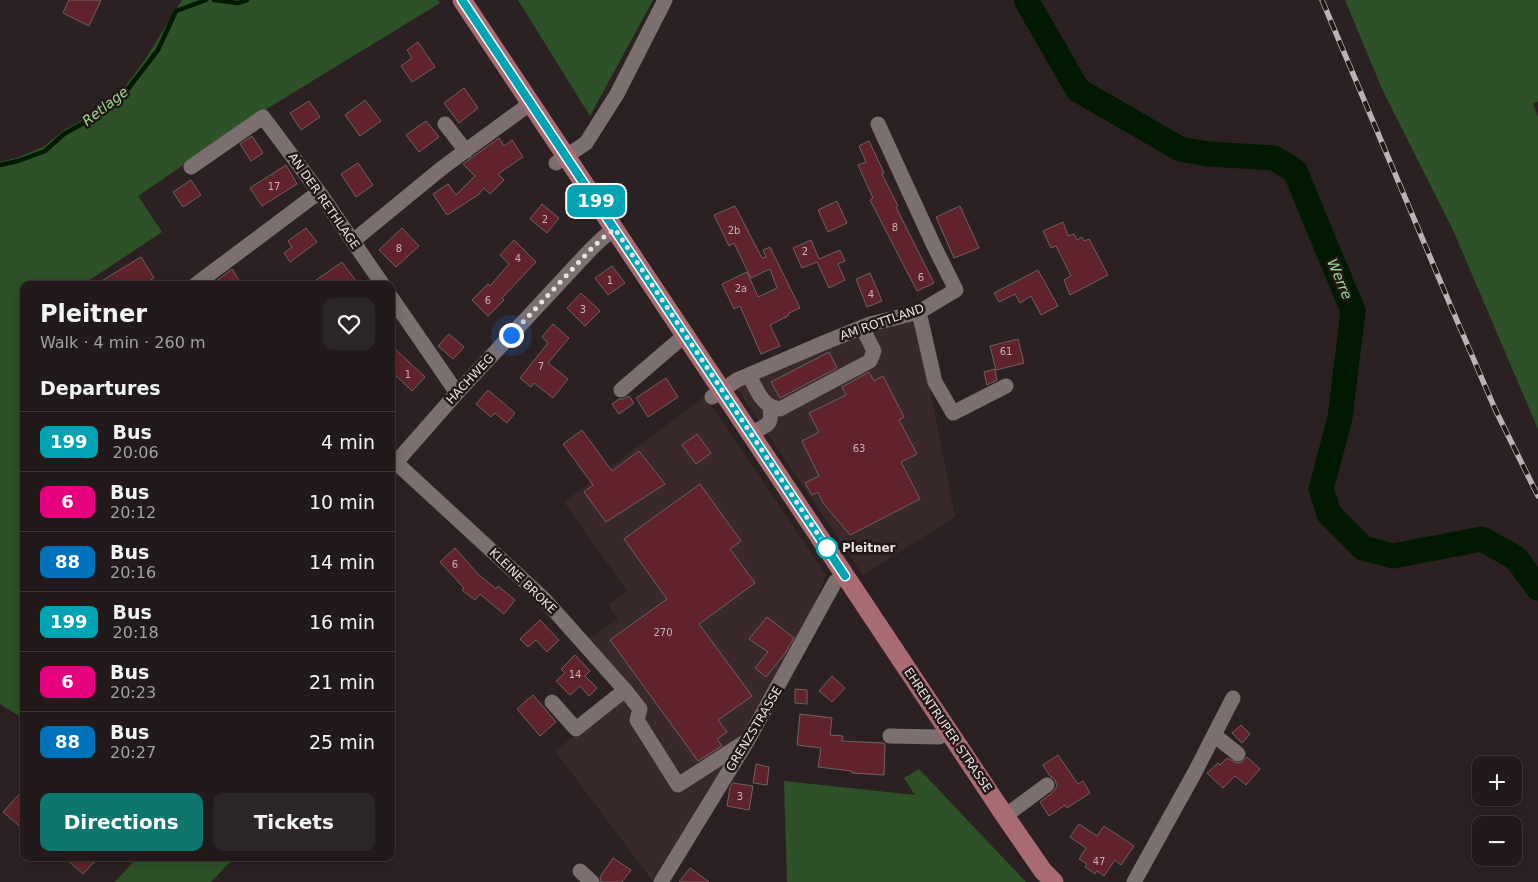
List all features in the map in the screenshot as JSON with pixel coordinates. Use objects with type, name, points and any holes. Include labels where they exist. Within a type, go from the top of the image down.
[{"type":"main road","name":"EHRENTRUPER STRASSE","points":[[462,0],[531,103],[561,159],[615,229],[685,335],[717,393],[751,433],[1005,816],[1054,882]]},
{"type":"street","points":[[561,159],[586,142],[617,94],[665,0]]},
{"type":"street","points":[[353,241],[442,168],[531,103]]},
{"type":"street","name":"AN DER RETHLAGE","points":[[191,167],[263,117],[319,192],[379,281]]},
{"type":"street","points":[[445,124],[466,151]]},
{"type":"street","name":"AM ROTTLAND","points":[[717,393],[749,375],[862,328],[919,312],[956,290],[878,124]]},
{"type":"street","points":[[200,281],[319,192]]},
{"type":"street","name":"HACHWEG","points":[[395,461],[592,248],[615,229]]},
{"type":"street","points":[[395,303],[457,394]]},
{"type":"street","points":[[919,312],[935,382],[953,413],[1006,386]]},
{"type":"street","points":[[770,408],[780,409],[870,361],[874,351],[862,328]]},
{"type":"street","points":[[621,390],[685,335]]},
{"type":"street","points":[[749,375],[765,403],[770,408],[772,418],[769,424],[751,433]]},
{"type":"street","name":"KLEINE BROKE","points":[[395,465],[544,599],[625,690],[640,709],[637,720],[678,785],[748,740]]},
{"type":"street","name":"GRENZSTRASSE","points":[[661,882],[748,740],[835,582],[845,576]]},
{"type":"street","points":[[552,702],[576,729],[625,690]]},
{"type":"street","points":[[1134,882],[1233,698]]},
{"type":"street","points":[[890,736],[939,737],[949,732]]},
{"type":"street","points":[[1214,735],[1238,754]]},
{"type":"street","points":[[1005,816],[1046,785]]},
{"type":"street","points":[[580,871],[592,882]]},
{"type":"shaded area","points":[[914,307],[955,517],[863,575],[731,380]]},
{"type":"shaded area","points":[[705,396],[826,575],[803,636],[729,760],[652,880],[555,751],[634,692],[586,641],[618,619],[608,605],[627,591],[564,502]]},
{"type":"green space","points":[[182,0],[438,0],[440,3],[260,113],[138,196],[162,232],[88,281],[20,281],[20,716],[0,704],[0,162],[43,147],[63,131],[96,112],[121,92],[144,61]]},
{"type":"green space","points":[[518,0],[653,0],[590,116]]},
{"type":"green space","points":[[1345,0],[1538,0],[1538,102],[1533,103],[1538,117],[1538,429],[1453,230],[1383,91]]},
{"type":"green space","points":[[919,769],[1026,882],[787,882],[784,781],[915,795],[904,778]]},
{"type":"green space","points":[[134,861],[231,861],[211,882],[115,882]]},
{"type":"building","points":[[69,0],[101,0],[89,26],[63,13]]},
{"type":"building","points":[[418,42],[435,67],[412,82],[401,66],[412,58],[407,50]]},
{"type":"building","points":[[464,88],[478,108],[459,123],[444,103]]},
{"type":"building","points":[[365,100],[381,121],[360,136],[345,115]]},
{"type":"building","points":[[309,101],[320,117],[301,130],[290,113]]},
{"type":"building","points":[[426,121],[439,137],[419,152],[406,135]]},
{"type":"building","points":[[252,136],[263,153],[251,161],[240,144]]},
{"type":"building","points":[[499,138],[504,146],[512,140],[523,157],[498,174],[504,180],[490,194],[484,188],[478,195],[447,215],[433,194],[448,184],[456,195],[475,176],[463,164]]},
{"type":"building","points":[[869,141],[884,173],[882,174],[898,206],[896,207],[934,283],[917,291],[870,200],[873,198],[858,165],[866,162],[859,146]]},
{"type":"building","points":[[358,163],[373,185],[356,197],[341,174]]},
{"type":"building","points":[[286,165],[297,184],[262,206],[250,188]]},
{"type":"building","points":[[191,180],[201,195],[183,207],[173,192]]},
{"type":"building","points":[[837,201],[847,223],[828,232],[818,210]]},
{"type":"building","points":[[542,204],[559,218],[547,233],[530,219]]},
{"type":"building","points":[[735,206],[762,258],[766,257],[763,250],[770,247],[800,308],[770,325],[780,346],[761,354],[740,306],[734,309],[722,284],[747,272],[758,297],[777,288],[770,269],[751,278],[734,243],[729,246],[714,215]]},
{"type":"building","points":[[960,206],[979,248],[954,258],[936,217]]},
{"type":"building","points":[[1063,222],[1068,236],[1074,234],[1077,240],[1082,237],[1084,241],[1089,239],[1108,275],[1070,295],[1064,280],[1071,276],[1056,246],[1051,248],[1043,231]]},
{"type":"building","points":[[306,228],[317,242],[290,262],[284,253],[292,247],[288,241]]},
{"type":"building","points":[[402,228],[419,246],[396,267],[379,250]]},
{"type":"building","points":[[514,240],[536,262],[488,316],[472,300],[488,284],[490,286],[509,264],[500,255]]},
{"type":"building","points":[[811,240],[819,259],[840,250],[845,261],[838,264],[845,280],[829,288],[817,262],[802,268],[793,248]]},
{"type":"building","points":[[141,257],[154,278],[149,281],[102,281]]},
{"type":"building","points":[[342,262],[356,281],[315,281]]},
{"type":"building","points":[[612,266],[625,283],[608,295],[595,278]]},
{"type":"building","points":[[232,269],[240,281],[216,281]]},
{"type":"building","points":[[1038,270],[1058,306],[1041,315],[1031,296],[1020,303],[1015,294],[999,302],[994,293]]},
{"type":"building","points":[[870,273],[882,301],[867,307],[856,279]]},
{"type":"building","points":[[581,293],[600,311],[585,326],[567,308]]},
{"type":"building","points":[[553,324],[569,338],[548,363],[568,379],[553,398],[534,383],[531,387],[520,378],[548,343],[542,337]]},
{"type":"building","points":[[449,334],[464,347],[453,359],[438,346]]},
{"type":"building","points":[[1018,339],[1024,363],[996,370],[990,346]]},
{"type":"building","points":[[395,349],[425,377],[412,391],[395,375]]},
{"type":"building","points":[[829,352],[837,368],[780,398],[771,382]]},
{"type":"building","points":[[995,369],[997,380],[987,385],[984,372]]},
{"type":"building","points":[[869,372],[874,381],[883,376],[904,417],[899,420],[917,454],[901,462],[920,499],[850,535],[823,503],[818,492],[812,495],[805,483],[819,476],[802,441],[819,432],[809,413],[846,395],[842,387]]},
{"type":"building","points":[[666,378],[678,397],[648,417],[636,398]]},
{"type":"building","points":[[488,390],[515,413],[507,423],[495,413],[491,417],[476,404]]},
{"type":"building","points":[[629,396],[634,403],[619,414],[612,404],[619,399]]},
{"type":"building","points":[[582,430],[612,471],[639,451],[665,484],[606,522],[584,492],[593,485],[563,444]]},
{"type":"building","points":[[697,434],[711,453],[696,464],[682,445]]},
{"type":"building","points":[[700,484],[741,541],[730,549],[755,583],[699,624],[752,696],[718,720],[727,732],[717,739],[722,746],[698,761],[610,640],[667,599],[624,539]]},
{"type":"building","points":[[455,548],[478,574],[496,589],[498,586],[515,600],[504,614],[480,594],[475,600],[462,590],[464,588],[440,562]]},
{"type":"building","points":[[767,617],[794,638],[784,655],[766,677],[755,668],[768,652],[749,639]]},
{"type":"building","points":[[540,620],[559,640],[547,652],[536,640],[528,647],[520,639]]},
{"type":"building","points":[[575,655],[590,671],[585,676],[597,688],[589,696],[580,686],[570,695],[556,681],[565,673],[561,669]]},
{"type":"building","points":[[832,676],[845,688],[832,702],[819,691]]},
{"type":"building","points":[[795,689],[807,690],[807,704],[795,703]]},
{"type":"building","points":[[533,695],[556,722],[540,736],[517,709]]},
{"type":"building","points":[[800,714],[832,718],[830,735],[843,736],[842,741],[884,743],[884,775],[852,773],[852,771],[818,767],[821,748],[797,745]]},
{"type":"building","points":[[1241,725],[1250,734],[1242,743],[1232,733]]},
{"type":"building","points":[[1058,755],[1078,784],[1083,781],[1090,793],[1067,808],[1065,805],[1049,816],[1040,802],[1053,792],[1057,786],[1055,780],[1043,765]]},
{"type":"building","points":[[1247,757],[1260,769],[1246,785],[1235,776],[1223,788],[1207,773],[1227,758],[1237,763],[1242,762]]},
{"type":"building","points":[[756,764],[769,767],[767,785],[753,783]]},
{"type":"building","points":[[733,783],[753,786],[749,810],[727,806],[730,787]]},
{"type":"building","points":[[20,793],[20,827],[3,812]]},
{"type":"building","points":[[1079,824],[1097,836],[1104,826],[1134,846],[1121,865],[1115,860],[1104,876],[1097,871],[1095,874],[1085,867],[1087,864],[1079,859],[1086,848],[1070,837]]},
{"type":"building","points":[[613,858],[631,870],[622,882],[601,882],[600,877]]},
{"type":"building","points":[[68,861],[95,861],[83,874]]},
{"type":"building","points":[[690,868],[709,882],[679,882]]},
{"type":"waterway","name":"Retlage","points":[[0,165],[18,161],[45,151],[64,134],[98,115],[124,94],[158,50],[176,11],[206,0]]},
{"type":"waterway","name":"Retlage","points":[[214,0],[238,3],[247,0]]},
{"type":"waterway","name":"Werre","points":[[1026,0],[1078,90],[1180,149],[1209,154],[1274,158],[1295,171],[1353,311],[1340,418],[1321,489],[1329,514],[1363,548],[1393,556],[1482,539],[1516,558],[1538,588]]},
{"type":"railway","points":[[1322,0],[1495,409],[1538,496]]},
{"type":"bus line","name":"199","points":[[462,0],[845,576]]},
{"type":"place","name":"Pleitner","points":[[827,548]]},
{"type":"route","points":[[511,335],[592,248],[615,229],[827,548]]}]
